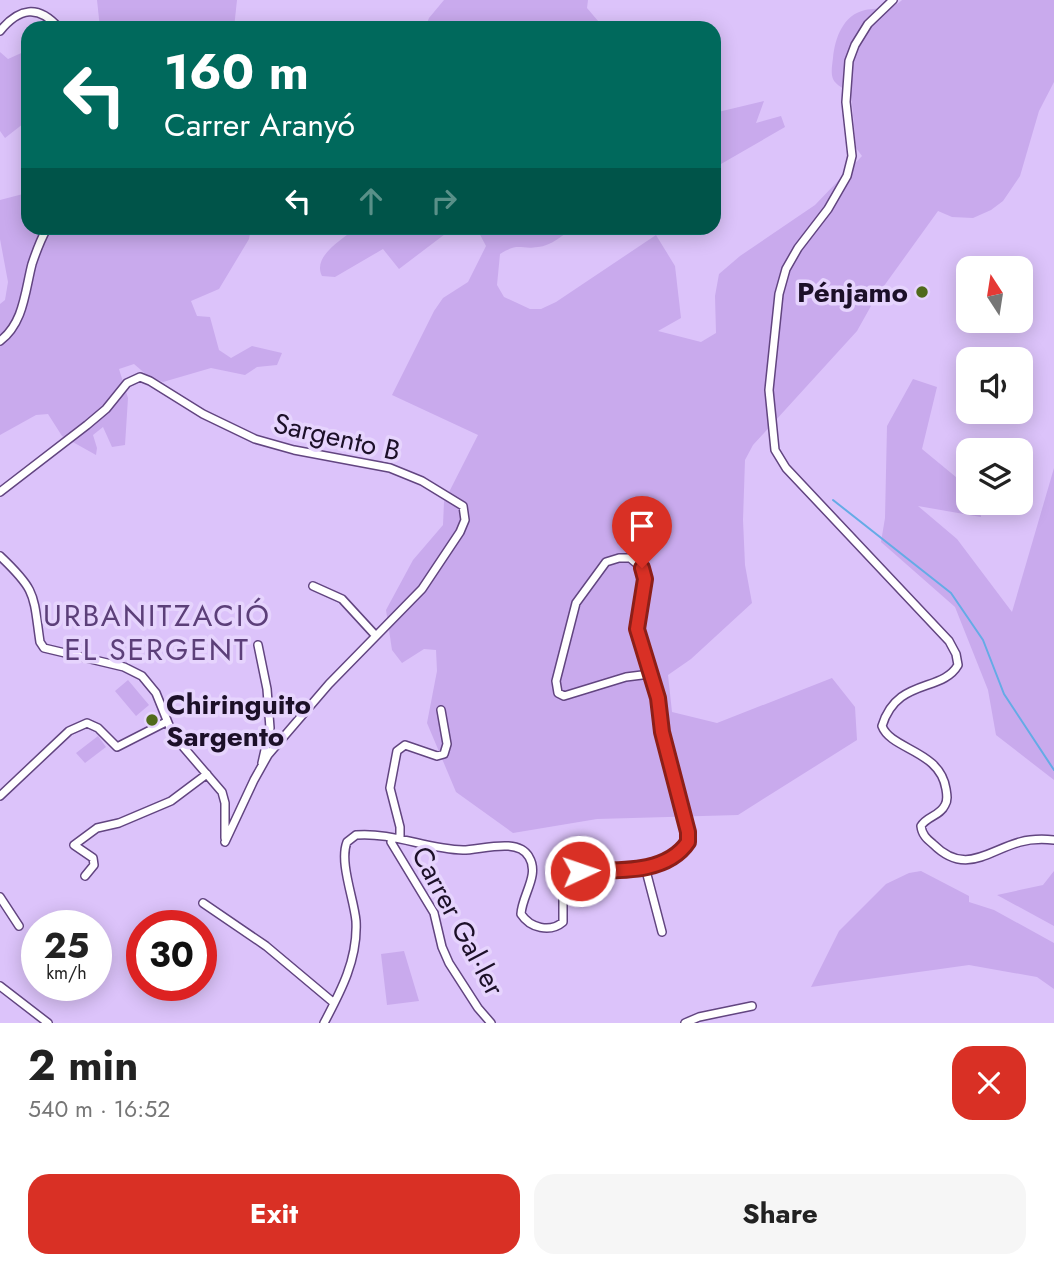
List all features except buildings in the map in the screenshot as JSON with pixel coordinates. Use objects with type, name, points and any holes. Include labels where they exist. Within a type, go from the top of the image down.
[{"type":"street","points":[[893,0],[867,24],[849,61],[846,102],[852,156],[847,176],[828,209],[786,269],[779,294],[769,390],[775,450],[786,468],[949,641],[956,654],[958,665],[952,673],[903,694],[883,726],[887,734],[930,761],[943,776],[947,795],[944,806],[921,826],[925,837],[942,852],[966,860],[981,859],[1021,842],[1054,840]]},
{"type":"street","points":[[0,31],[15,16],[28,11],[45,15],[51,21]]},
{"type":"street","points":[[0,341],[10,331],[20,313],[33,261],[44,235]]},
{"type":"street","name":"Sargento B","points":[[0,492],[106,409],[127,383],[140,377],[203,414],[262,442],[364,461],[407,474],[458,502],[465,510],[465,520],[455,540],[422,589],[329,684],[261,767],[225,842],[224,797],[207,774]]},
{"type":"street","points":[[0,556],[32,592],[40,642],[44,648],[124,667],[137,673],[153,688],[166,722],[181,747],[207,774],[171,801],[119,823],[97,828],[74,845],[93,858],[94,865],[85,876]]},
{"type":"street","points":[[324,1023],[349,973],[356,937],[345,847],[356,835],[393,838],[455,849],[513,846],[526,852],[533,869],[521,914],[530,923],[544,928],[560,926],[563,922],[563,888],[569,876],[580,871],[645,867],[664,862],[683,849],[689,837],[662,732],[658,698],[637,629],[645,579],[642,568],[630,558],[606,562],[576,603],[556,681],[558,693],[564,696],[626,677],[650,674]]},
{"type":"street","points":[[313,586],[342,599],[376,636]]},
{"type":"street","points":[[258,645],[267,689],[270,728],[261,767]]},
{"type":"street","name":"Carrer Gal·ler","points":[[441,710],[447,744],[444,754],[438,756],[405,745],[397,751],[390,784],[400,827],[391,842],[434,913],[442,947],[449,963],[491,1023]]},
{"type":"street","points":[[0,796],[69,732],[87,723],[98,728],[117,747],[166,722]]},
{"type":"street","points":[[645,867],[663,932]]},
{"type":"street","points":[[0,897],[19,926]]},
{"type":"street","points":[[203,903],[266,946],[334,1003]]},
{"type":"street","points":[[0,986],[48,1023]]},
{"type":"street","points":[[685,1023],[699,1017],[752,1006]]},
{"type":"shaded area","points":[[97,0],[237,0],[235,21],[99,21]]},
{"type":"shaded area","points":[[444,0],[588,0],[587,8],[598,21],[428,21]]},
{"type":"shaded area","points":[[902,0],[1054,0],[1054,82],[1039,111],[1020,176],[1003,201],[973,218],[952,217],[938,211],[876,297],[857,331],[753,445],[745,460],[743,520],[745,565],[752,603],[691,659],[668,675],[672,712],[717,723],[832,678],[855,707],[857,740],[738,815],[597,819],[513,833],[456,792],[427,723],[437,671],[436,650],[424,649],[402,663],[392,650],[386,610],[413,560],[443,525],[444,502],[478,435],[392,395],[434,311],[443,298],[468,282],[486,246],[480,235],[564,235],[548,245],[516,247],[500,254],[497,285],[504,297],[530,309],[541,309],[556,302],[656,235],[675,266],[681,318],[658,331],[701,342],[716,333],[715,296],[719,274],[740,256],[815,205],[862,156],[856,148],[851,93],[839,86],[832,76],[836,43],[846,22],[857,13]]},
{"type":"shaded area","points":[[0,52],[8,59],[21,53],[21,125],[5,138],[0,131]]},
{"type":"shaded area","points":[[764,101],[756,123],[781,116],[785,127],[721,164],[721,111]]},
{"type":"shaded area","points":[[21,195],[21,235],[250,235],[219,289],[191,301],[197,316],[210,317],[219,350],[231,358],[252,346],[282,353],[277,365],[257,367],[245,375],[211,368],[163,382],[148,376],[134,364],[119,369],[128,398],[125,445],[112,447],[103,427],[93,435],[96,455],[62,436],[48,414],[36,415],[0,435],[0,304],[5,300],[8,282],[0,239],[0,200]]},
{"type":"shaded area","points":[[347,235],[444,235],[399,269],[383,249],[335,277],[322,276],[321,262],[336,243]]},
{"type":"shaded area","points":[[913,379],[937,387],[922,449],[956,477],[956,513],[918,506],[957,539],[1012,612],[1054,468],[1054,780],[996,735],[988,690],[955,607],[881,542],[885,518],[887,426]]},
{"type":"shaded area","points":[[128,680],[149,705],[136,716],[115,691]]},
{"type":"shaded area","points":[[98,736],[106,747],[85,763],[76,753]]},
{"type":"shaded area","points":[[921,871],[969,896],[969,902],[994,910],[1054,943],[1054,989],[1037,977],[969,965],[811,987],[839,931],[886,884],[909,873]]},
{"type":"shaded area","points":[[1054,871],[1054,926],[997,895],[1043,885]]},
{"type":"shaded area","points":[[404,951],[419,1001],[387,1005],[381,954]]},
{"type":"waterway","points":[[833,500],[951,593],[983,640],[1004,694],[1054,770]]},
{"type":"place","name":"Pénjamo","points":[[922,292]]},
{"type":"place","name":"Chiringuito Sargento","points":[[152,720]]},
{"type":"district","name":"URBANITZACIÓ EL SERGENT","points":[[157,632]]},
{"type":"route","points":[[580,871],[649,867],[675,856],[688,842],[688,832],[662,732],[658,698],[637,629],[645,579],[642,568]]}]
